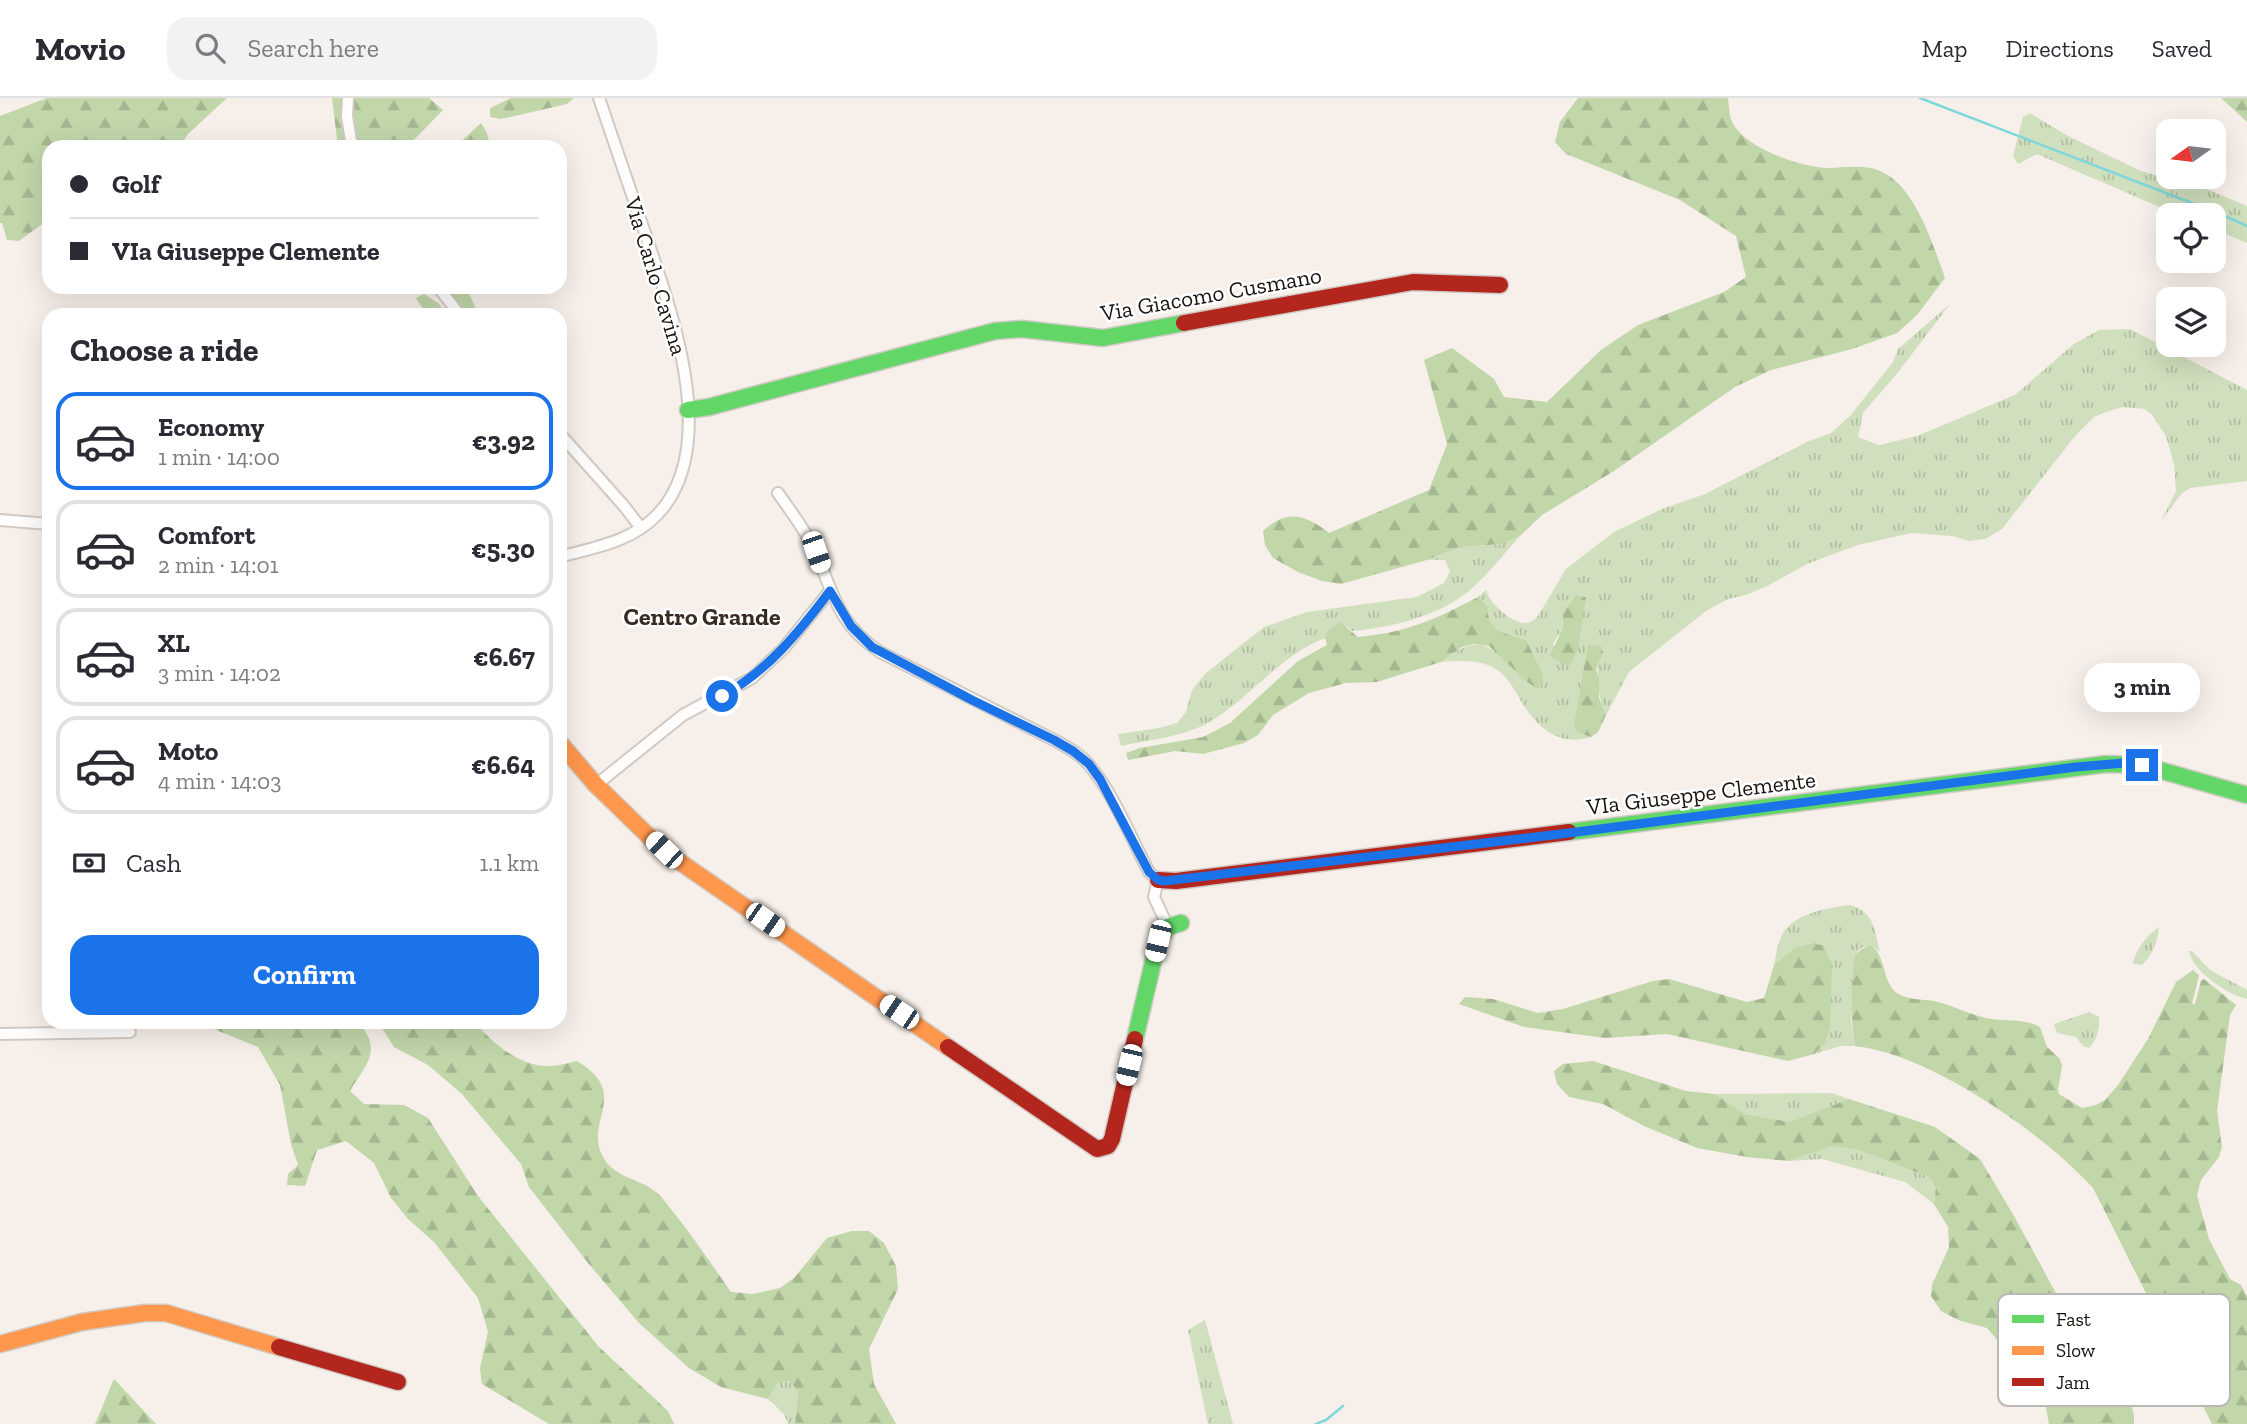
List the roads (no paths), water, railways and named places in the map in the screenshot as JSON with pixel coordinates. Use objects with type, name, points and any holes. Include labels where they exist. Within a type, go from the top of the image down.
[{"type":"street","points":[[348,98],[347,116],[351,140]]},
{"type":"street","name":"Via Carlo Cavina","points":[[567,555],[621,540],[656,517],[669,501],[679,479],[688,432],[685,378],[676,328],[599,98]]},
{"type":"street","name":"Via Giacomo Cusmano","points":[[688,410],[709,407],[995,331],[1022,329],[1103,338],[1413,282],[1500,285]]},
{"type":"street","points":[[444,294],[454,308]]},
{"type":"street","points":[[567,442],[641,528]]},
{"type":"street","points":[[567,751],[596,785],[664,850],[1097,1149],[1108,1146],[1112,1139],[1158,941],[1174,925],[1154,897],[1158,880],[1149,872],[1089,764],[1054,740],[872,647],[851,626],[830,591],[816,552],[778,493]]},
{"type":"street","points":[[0,520],[42,523]]},
{"type":"street","points":[[596,785],[683,715],[743,684],[761,670],[784,648],[830,591]]},
{"type":"street","name":"VIa Giuseppe Clemente","points":[[1158,880],[1176,881],[2115,764],[2142,765],[2247,794]]},
{"type":"street","points":[[0,1034],[131,1032]]},
{"type":"street","points":[[0,1344],[90,1321],[166,1312],[398,1382]]},
{"type":"waterway","points":[[1920,98],[2247,226]]},
{"type":"waterway","points":[[1316,1424],[1326,1420],[1343,1406]]},
{"type":"district","name":"Centro Grande","points":[[702,616]]}]
